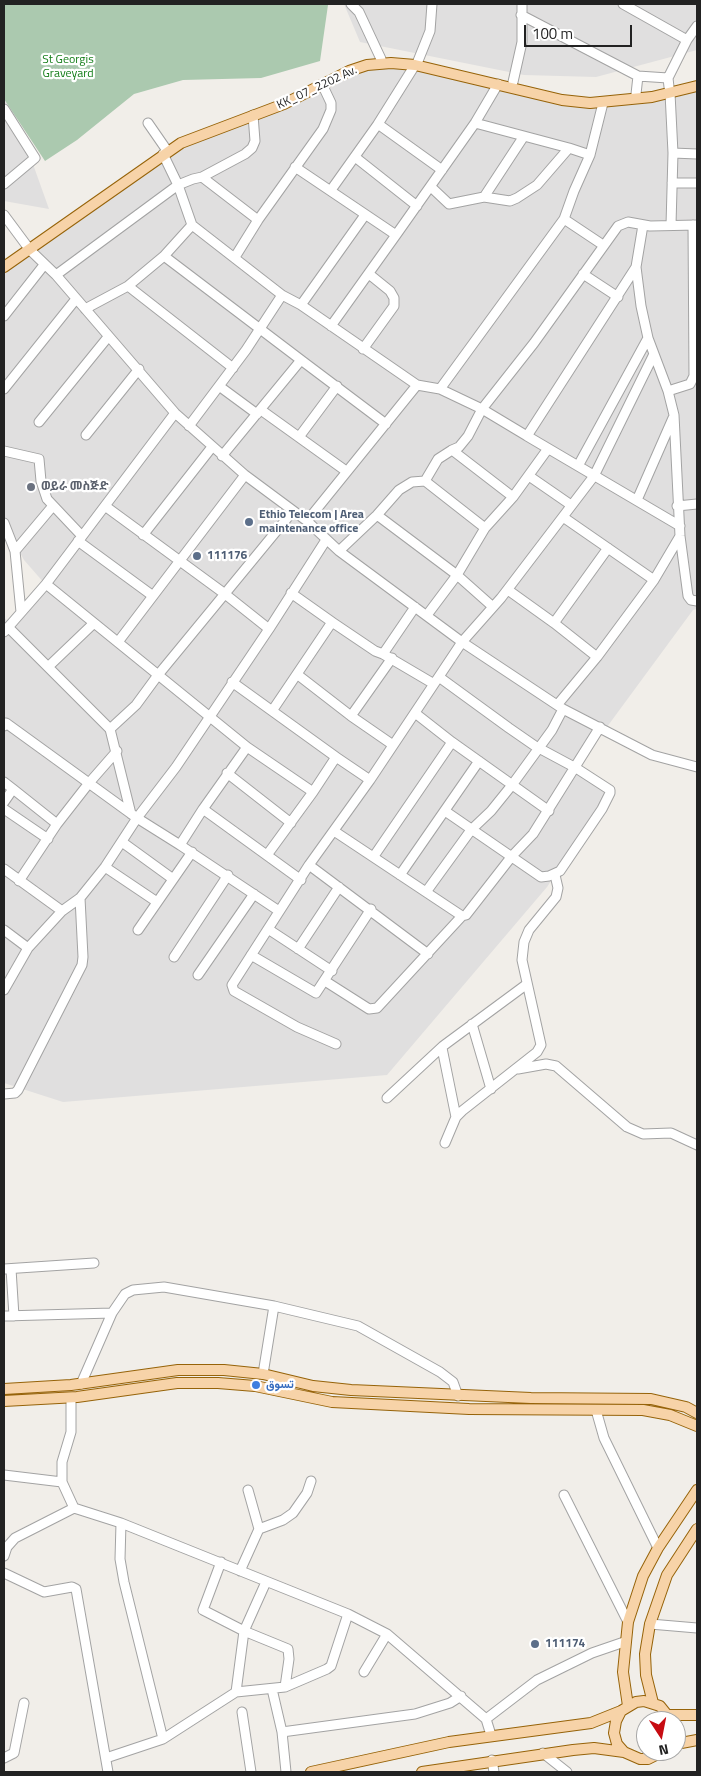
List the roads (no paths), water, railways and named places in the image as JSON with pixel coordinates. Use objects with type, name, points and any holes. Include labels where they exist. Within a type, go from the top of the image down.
[{"type":"main road","points":[[4,268],[28,248],[183,140],[290,97],[351,67],[381,59],[416,63],[591,98],[636,94],[697,80]]},
{"type":"main road","name":"KK_07_2202 Av.","points":[[165,151],[284,104],[322,84],[367,65],[416,63],[562,100],[603,103],[669,86]]},
{"type":"main road","points":[[669,86],[697,86]]},
{"type":"main road","points":[[4,262],[28,248]]},
{"type":"main road","points":[[4,1388],[81,1384],[178,1370],[224,1370],[263,1374],[341,1390],[458,1396],[651,1399],[686,1407],[697,1413]]},
{"type":"main road","points":[[4,1401],[71,1398],[164,1384],[218,1383],[256,1386],[332,1402],[469,1409],[643,1410],[670,1415],[697,1426]]},
{"type":"main road","points":[[579,1410],[581,1399]]},
{"type":"main road","points":[[624,1752],[618,1744],[614,1733],[616,1722],[625,1709],[624,1642],[628,1622],[643,1576],[658,1548],[697,1490]]},
{"type":"main road","points":[[653,1703],[646,1675],[645,1654],[650,1624],[667,1575],[697,1529]]},
{"type":"main road","points":[[311,1772],[408,1750],[491,1735],[591,1722],[625,1709],[636,1702],[653,1703],[660,1706],[664,1711]]},
{"type":"main road","points":[[422,1772],[492,1760],[588,1748],[624,1752],[636,1757]]},
{"type":"street","points":[[351,4],[359,12],[381,59]]},
{"type":"street","points":[[331,190],[378,124],[416,63],[430,31],[432,4]]},
{"type":"street","points":[[513,82],[522,42],[522,4]]},
{"type":"street","points":[[623,4],[687,40]]},
{"type":"street","points":[[521,16],[638,76],[669,86]]},
{"type":"street","points":[[671,225],[672,153],[669,86],[687,40],[697,26]]},
{"type":"street","points":[[636,94],[638,76]]},
{"type":"street","points":[[235,258],[258,220],[323,129],[331,110],[330,96],[322,84]]},
{"type":"street","points":[[331,326],[431,187],[475,123],[498,84]]},
{"type":"street","points":[[440,389],[564,219],[590,155],[603,103]]},
{"type":"street","points":[[4,109],[35,158],[4,184]]},
{"type":"street","points":[[56,275],[178,185],[202,177],[245,154],[252,148],[255,141],[253,115]]},
{"type":"street","points":[[148,123],[165,151],[192,225],[282,295],[300,305],[417,384],[440,389],[482,409],[548,450],[680,526]]},
{"type":"street","points":[[475,123],[590,155]]},
{"type":"street","points":[[378,124],[442,170]]},
{"type":"street","points":[[484,197],[524,136]]},
{"type":"street","points":[[431,187],[449,204],[484,197],[510,201],[537,185],[569,148]]},
{"type":"street","points":[[672,153],[697,154]]},
{"type":"street","points":[[355,157],[417,206]]},
{"type":"street","points":[[295,167],[396,235]]},
{"type":"street","points":[[202,177],[258,220]]},
{"type":"street","points":[[672,182],[697,183]]},
{"type":"street","points":[[4,214],[28,248],[56,275],[175,413],[222,456],[307,521],[339,551],[462,642],[561,706],[652,755],[697,767]]},
{"type":"street","points":[[300,305],[365,215]]},
{"type":"street","points":[[564,219],[603,245]]},
{"type":"street","points":[[425,481],[438,459],[459,447],[468,436],[482,409],[534,344],[603,245],[622,222],[643,225],[695,225],[696,306],[694,376],[690,384],[668,391]]},
{"type":"street","points":[[85,309],[128,286],[164,256],[192,225]]},
{"type":"street","points":[[643,225],[636,267],[648,338],[668,391],[674,415],[677,506],[680,536],[688,596],[691,600],[697,601]]},
{"type":"street","points":[[164,256],[386,424]]},
{"type":"street","points":[[4,316],[44,265]]},
{"type":"street","points":[[527,436],[636,267]]},
{"type":"street","points":[[363,349],[394,306],[394,298],[390,291],[369,274]]},
{"type":"street","points":[[583,274],[618,297]]},
{"type":"street","points":[[128,286],[233,368]]},
{"type":"street","points":[[189,426],[260,330],[282,295]]},
{"type":"street","points":[[4,389],[76,299]]},
{"type":"street","points":[[39,422],[108,336]]},
{"type":"street","points":[[578,466],[648,338]]},
{"type":"street","points":[[336,1044],[297,1027],[234,991],[232,985],[309,865],[370,780],[462,642],[508,590],[594,476],[654,354]]},
{"type":"street","points":[[222,456],[301,360]]},
{"type":"street","points":[[86,435],[139,369]]},
{"type":"street","points":[[307,521],[417,384]]},
{"type":"street","points":[[219,386],[299,437],[346,471]]},
{"type":"street","points":[[299,437],[337,386]]},
{"type":"street","points":[[134,816],[110,729],[49,666],[6,630],[46,584],[175,413]]},
{"type":"street","points":[[637,500],[674,415]]},
{"type":"street","points":[[143,535],[212,447]]},
{"type":"street","points":[[452,450],[513,497]]},
{"type":"street","points":[[427,615],[457,575],[485,528],[513,497],[548,450]]},
{"type":"street","points":[[4,451],[39,459],[43,490],[52,507],[80,538],[152,596]]},
{"type":"street","points":[[118,642],[245,475]]},
{"type":"street","points":[[529,476],[571,505]]},
{"type":"street","points":[[339,551],[378,515],[399,490],[412,482],[425,481],[485,528]]},
{"type":"street","points":[[677,506],[697,504]]},
{"type":"street","points":[[105,506],[178,561],[226,594],[269,629]]},
{"type":"street","points":[[15,551],[52,507]]},
{"type":"street","points":[[110,729],[136,705],[158,675],[293,511]]},
{"type":"street","points":[[378,515],[457,575],[493,607]]},
{"type":"street","points":[[563,517],[654,580]]},
{"type":"street","points":[[4,523],[15,551],[21,612]]},
{"type":"street","points":[[426,892],[471,830],[491,811],[512,785],[539,747],[561,706],[654,580],[680,536]]},
{"type":"street","points":[[4,990],[28,948],[62,911],[80,898],[105,867],[122,842],[134,816],[176,767],[269,629],[326,540]]},
{"type":"street","points":[[554,623],[608,548]]},
{"type":"street","points":[[46,584],[247,747],[313,792]]},
{"type":"street","points":[[508,590],[597,656]]},
{"type":"street","points":[[291,593],[375,651],[437,680],[539,747],[610,790],[602,809],[555,875],[541,877],[445,811]]},
{"type":"street","points":[[383,654],[414,607]]},
{"type":"street","points":[[272,711],[332,622]]},
{"type":"street","points":[[49,666],[94,623]]},
{"type":"street","points":[[351,716],[392,658]]},
{"type":"street","points":[[298,675],[351,716],[393,745]]},
{"type":"street","points":[[232,682],[370,780]]},
{"type":"street","points":[[415,713],[452,742],[549,811]]},
{"type":"street","points":[[5,723],[134,816],[192,852],[279,911]]},
{"type":"street","points":[[325,981],[373,1009],[428,954],[462,916],[466,915],[512,856],[533,834],[600,727]]},
{"type":"street","points":[[374,856],[452,742]]},
{"type":"street","points":[[180,845],[202,809],[247,747]]},
{"type":"street","points":[[19,881],[57,824],[88,783],[117,751]]},
{"type":"street","points":[[267,855],[292,823],[336,757]]},
{"type":"street","points":[[400,874],[479,761]]},
{"type":"street","points":[[227,774],[292,823]]},
{"type":"street","points":[[4,782],[57,824]]},
{"type":"street","points":[[4,802],[13,790]]},
{"type":"street","points":[[4,809],[48,839]]},
{"type":"street","points":[[202,809],[301,880]]},
{"type":"street","points":[[334,831],[462,916]]},
{"type":"street","points":[[122,842],[173,878]]},
{"type":"street","points":[[138,930],[192,852]]},
{"type":"street","points":[[309,865],[428,954]]},
{"type":"street","points":[[105,867],[156,902]]},
{"type":"street","points":[[4,869],[62,911]]},
{"type":"street","points":[[445,1144],[456,1117],[538,1052],[541,1045],[522,960],[524,942],[529,930],[556,897],[558,888],[555,875]]},
{"type":"street","points":[[174,957],[228,876]]},
{"type":"street","points":[[298,948],[339,887]]},
{"type":"street","points":[[198,975],[254,894]]},
{"type":"street","points":[[4,1094],[15,1093],[18,1090],[82,965],[80,898]]},
{"type":"street","points":[[251,955],[312,993],[318,992],[370,909]]},
{"type":"street","points":[[268,929],[332,971]]},
{"type":"street","points":[[4,930],[28,948]]},
{"type":"street","points":[[386,1098],[442,1048],[527,984]]},
{"type":"street","points":[[472,1024],[491,1089]]},
{"type":"street","points":[[442,1048],[456,1117]]},
{"type":"street","points":[[516,1069],[546,1064],[556,1066],[627,1127],[643,1134],[671,1133],[697,1145]]},
{"type":"street","points":[[14,1316],[7,1269],[94,1263]]},
{"type":"street","points":[[81,1384],[112,1313],[125,1294],[133,1290],[164,1286],[274,1306],[358,1326],[440,1372],[453,1382],[458,1396]]},
{"type":"street","points":[[263,1374],[274,1306]]},
{"type":"street","points":[[4,1316],[112,1313]]},
{"type":"street","points":[[71,1398],[71,1432],[62,1462],[62,1482],[74,1508]]},
{"type":"street","points":[[596,1410],[604,1438],[658,1548]]},
{"type":"street","points":[[4,1475],[62,1482]]},
{"type":"street","points":[[259,1529],[283,1520],[292,1513],[307,1493],[311,1481]]},
{"type":"street","points":[[240,1571],[259,1529],[248,1490]]},
{"type":"street","points":[[564,1495],[628,1622]]},
{"type":"street","points":[[4,1556],[7,1547],[15,1538],[74,1508],[121,1523],[348,1614],[387,1634],[462,1696],[486,1719],[491,1735]]},
{"type":"street","points":[[121,1523],[120,1559],[124,1582],[163,1739]]},
{"type":"street","points":[[221,1562],[203,1610],[244,1631],[288,1650],[289,1659],[285,1687]]},
{"type":"street","points":[[4,1583],[4,1571],[44,1592],[72,1587],[76,1589],[89,1673],[108,1772]]},
{"type":"street","points":[[236,1692],[244,1631],[266,1582]]},
{"type":"street","points":[[106,1758],[163,1739],[236,1692],[285,1687],[322,1672],[330,1666],[348,1614]]},
{"type":"street","points":[[650,1624],[697,1628]]},
{"type":"street","points":[[364,1672],[387,1634]]},
{"type":"street","points":[[486,1719],[537,1680],[592,1653],[624,1642]]},
{"type":"street","points":[[272,1689],[282,1732],[286,1772]]},
{"type":"street","points":[[282,1732],[415,1714],[450,1703],[462,1696]]},
{"type":"street","points":[[4,1758],[10,1757],[16,1750],[24,1703]]},
{"type":"street","points":[[242,1712],[251,1772]]},
{"type":"street","points":[[543,1753],[567,1772]]},
{"type":"street","points":[[492,1760],[494,1772]]},
{"type":"place","name":"ወይራ መስጅድ","points":[[31,487]]},
{"type":"place","name":"Ethio Telecom | Area maintenance office","points":[[249,522]]},
{"type":"place","name":"111176","points":[[197,556]]},
{"type":"place","name":"تسوق","points":[[256,1385]]},
{"type":"place","name":"111174","points":[[535,1644]]},
{"type":"park label","name":"St Georgis Graveyard","points":[[68,67]]}]
